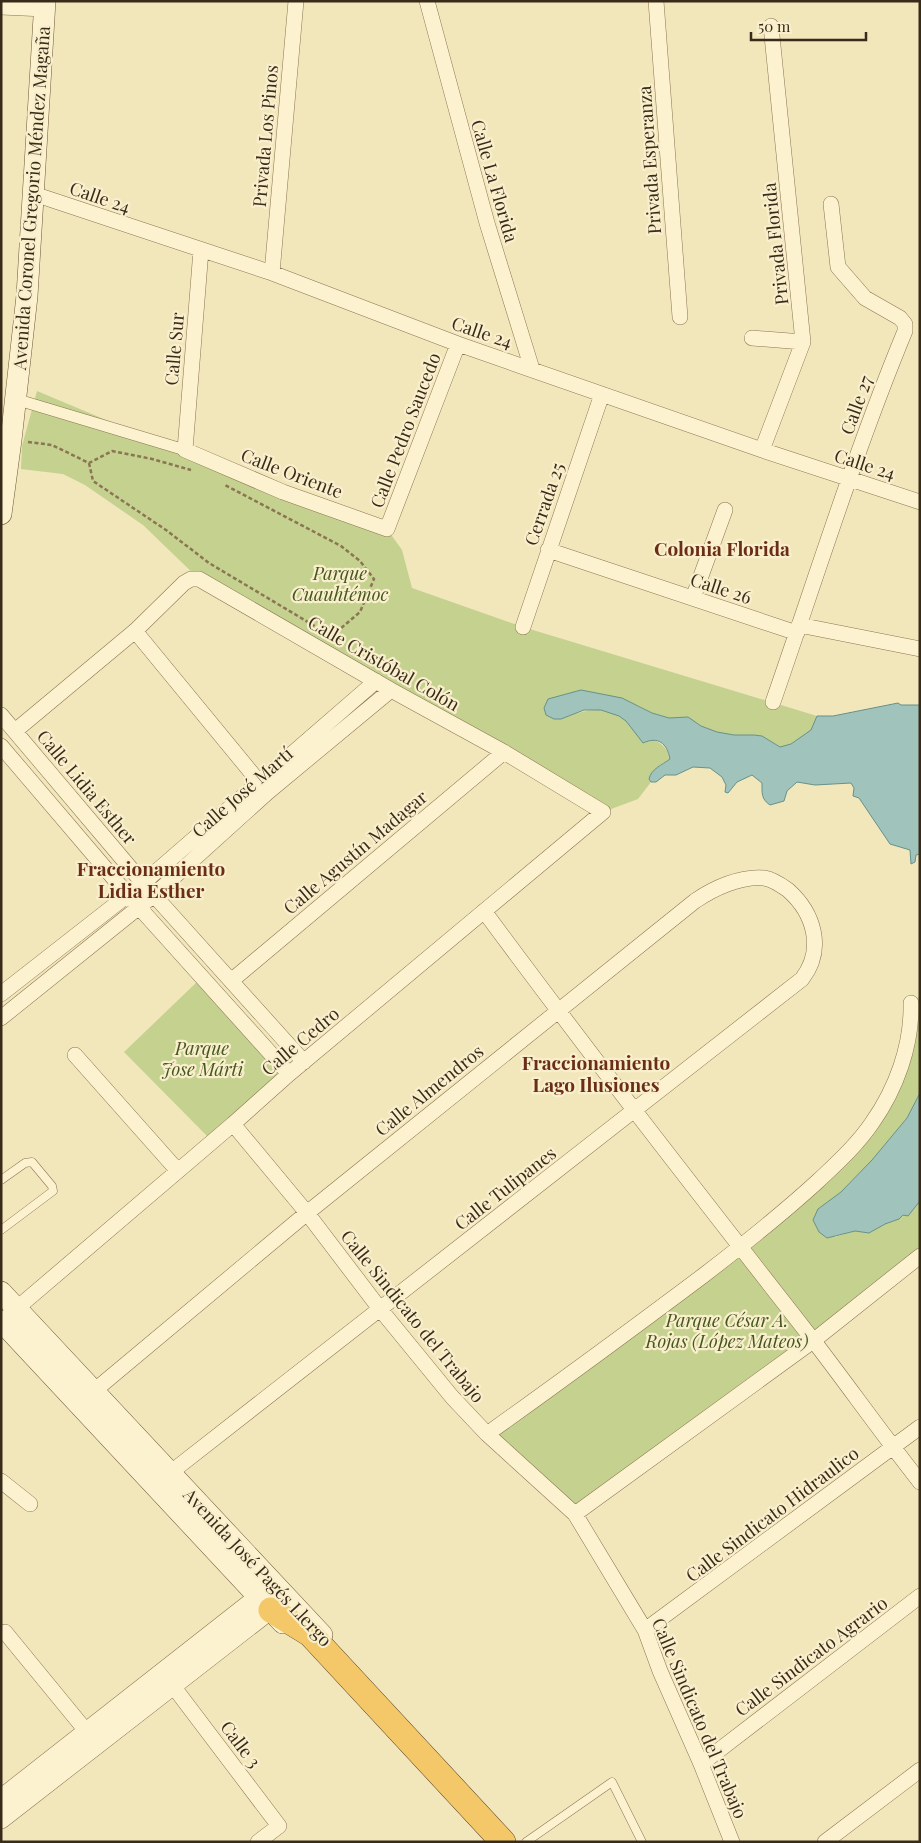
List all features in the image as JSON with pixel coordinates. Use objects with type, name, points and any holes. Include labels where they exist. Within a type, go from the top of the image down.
[{"type":"highway","points":[[273,1597],[310,1634],[503,1842]]},
{"type":"main road","name":"Avenida Coronel Gregorio Méndez Magaña","points":[[2,506],[26,296],[45,5]]},
{"type":"main road","name":"Avenida José Pagés Llergo","points":[[1,1292],[6,1317],[273,1597],[516,1842]]},
{"type":"main road","name":"Avenida José Pagés Llergo","points":[[6,1317],[94,1391],[170,1473],[273,1597],[486,1842]]},
{"type":"street","name":"Privada Los Pinos","points":[[272,273],[296,1]]},
{"type":"street","name":"Calle La Florida","points":[[427,1],[487,223],[532,369]]},
{"type":"street","name":"Privada Esperanza","points":[[656,1],[680,317]]},
{"type":"street","points":[[1,7],[45,5]]},
{"type":"street","name":"Privada Florida","points":[[762,450],[803,342],[771,26]]},
{"type":"street","name":"Calle 24","points":[[34,194],[272,273],[458,344],[762,450],[920,502]]},
{"type":"street","name":"Calle 27","points":[[773,702],[849,478],[880,392],[905,331],[905,324],[900,318],[865,298],[838,267],[831,204]]},
{"type":"street","name":"Calle Sur","points":[[185,450],[201,250]]},
{"type":"street","points":[[752,338],[803,342]]},
{"type":"street","name":"Calle Pedro Saucedo","points":[[387,529],[458,344]]},
{"type":"street","name":"Cerrada 25","points":[[523,627],[602,394]]},
{"type":"street","points":[[15,399],[185,450]]},
{"type":"street","name":"Calle Oriente","points":[[185,450],[283,492],[387,529]]},
{"type":"street","points":[[694,598],[726,510]]},
{"type":"street","name":"Calle 26","points":[[548,550],[694,598],[798,629],[920,649]]},
{"type":"street","name":"Calle Cristóbal Colón","points":[[15,731],[135,631],[184,583],[191,578],[199,579],[391,690],[504,752],[603,812]]},
{"type":"street","points":[[135,631],[263,787]]},
{"type":"street","name":"Calle José Martí","points":[[1,1018],[154,895],[263,787],[376,681]]},
{"type":"street","name":"Calle José Martí","points":[[1,994],[263,787],[391,690]]},
{"type":"street","name":"Calle Lidia Esther","points":[[1,714],[143,883],[304,1062]]},
{"type":"street","points":[[1,746],[128,895],[289,1074]]},
{"type":"street","name":"Calle Agustín Madagar","points":[[231,982],[504,752]]},
{"type":"street","name":"Calle Cedro","points":[[6,1317],[289,1074],[603,812]]},
{"type":"street","name":"Calle Almendros","points":[[94,1391],[307,1213],[557,1010],[695,901],[721,887],[747,880],[766,878],[784,887],[804,907]]},
{"type":"street","name":"Calle Tulipanes","points":[[170,1473],[802,979],[810,966],[815,944],[812,927],[804,907]]},
{"type":"street","points":[[484,911],[557,1010],[920,1482]]},
{"type":"street","points":[[487,1434],[593,1358],[739,1248],[823,1177],[854,1146],[873,1122],[888,1097],[902,1063],[910,1034],[911,1003]]},
{"type":"street","points":[[75,1055],[178,1171]]},
{"type":"street","name":"Calle Sindicato del Trabajo","points":[[233,1124],[307,1213],[380,1309],[452,1397],[487,1434],[575,1514],[645,1630],[660,1671],[701,1764],[732,1842]]},
{"type":"street","points":[[575,1514],[813,1341],[920,1256]]},
{"type":"street","name":"Calle Sindicato Hidraulico","points":[[645,1630],[920,1427]]},
{"type":"street","points":[[1,1481],[30,1504]]},
{"type":"street","name":"Calle Sindicato Agrario","points":[[701,1764],[920,1596]]},
{"type":"street","points":[[1,1819],[173,1686],[273,1597]]},
{"type":"street","points":[[1,1799],[86,1732],[273,1597]]},
{"type":"street","points":[[5,1632],[86,1732]]},
{"type":"street","name":"Calle 3","points":[[173,1686],[279,1826],[258,1842]]},
{"type":"street","points":[[825,1842],[920,1770]]},
{"type":"lane","points":[[1,1180],[25,1163],[32,1162],[52,1186],[53,1192],[1,1230]]},
{"type":"lane","points":[[526,1842],[612,1782],[642,1842]]},
{"type":"path","points":[[11,440],[52,445],[89,463]]},
{"type":"path","points":[[89,463],[112,452],[152,459],[196,472]]},
{"type":"path","points":[[89,463],[93,481],[166,530],[208,563],[323,631],[340,628],[360,612],[374,579],[360,560],[342,546],[222,483]]},
{"type":"green space","name":"Parque Cuauhtémoc","points":[[37,391],[213,465],[387,529],[402,550],[412,588],[523,627],[817,716],[811,731],[791,744],[780,747],[762,736],[717,732],[701,726],[688,717],[669,718],[603,694],[561,719],[584,711],[608,711],[625,720],[634,731],[661,744],[670,759],[660,765],[649,779],[651,782],[638,799],[603,812],[199,579],[143,525],[85,485],[63,474],[21,469],[22,446]]},
{"type":"green space","name":"Parque Jose Márti","points":[[198,981],[283,1072],[209,1138],[124,1052]]},
{"type":"green space","name":"Parque César A. Rojas (López Mateos)","points":[[920,996],[920,1093],[907,1118],[872,1160],[841,1192],[818,1209],[835,1237],[855,1231],[869,1233],[920,1185],[920,1256],[575,1514],[487,1434],[807,1191],[888,1097],[911,1003]]},
{"type":"water","points":[[581,690],[622,698],[652,713],[669,718],[688,717],[701,726],[717,732],[762,736],[780,747],[791,744],[811,730],[817,716],[833,716],[898,703],[901,705],[920,705],[920,854],[916,855],[915,862],[911,864],[910,850],[890,844],[859,798],[853,796],[854,788],[851,783],[815,785],[797,782],[787,791],[784,801],[770,805],[762,793],[762,783],[752,775],[737,782],[728,793],[725,792],[726,785],[722,777],[710,768],[693,767],[676,775],[665,775],[656,782],[651,782],[649,779],[652,772],[670,759],[667,749],[661,742],[653,740],[643,743],[626,721],[619,716],[601,710],[584,710],[561,719],[554,719],[546,715],[544,708],[548,699]]},
{"type":"water","points":[[920,1093],[920,1201],[908,1216],[903,1215],[899,1219],[869,1233],[855,1231],[827,1238],[819,1232],[813,1220],[818,1209],[841,1192],[872,1160],[907,1118]]},
{"type":"district","name":"Colonia Florida","points":[[722,548]]},
{"type":"district","name":"Fraccionamiento Lidia Esther","points":[[151,879]]},
{"type":"district","name":"Fraccionamiento Lago Ilusiones","points":[[596,1073]]}]
